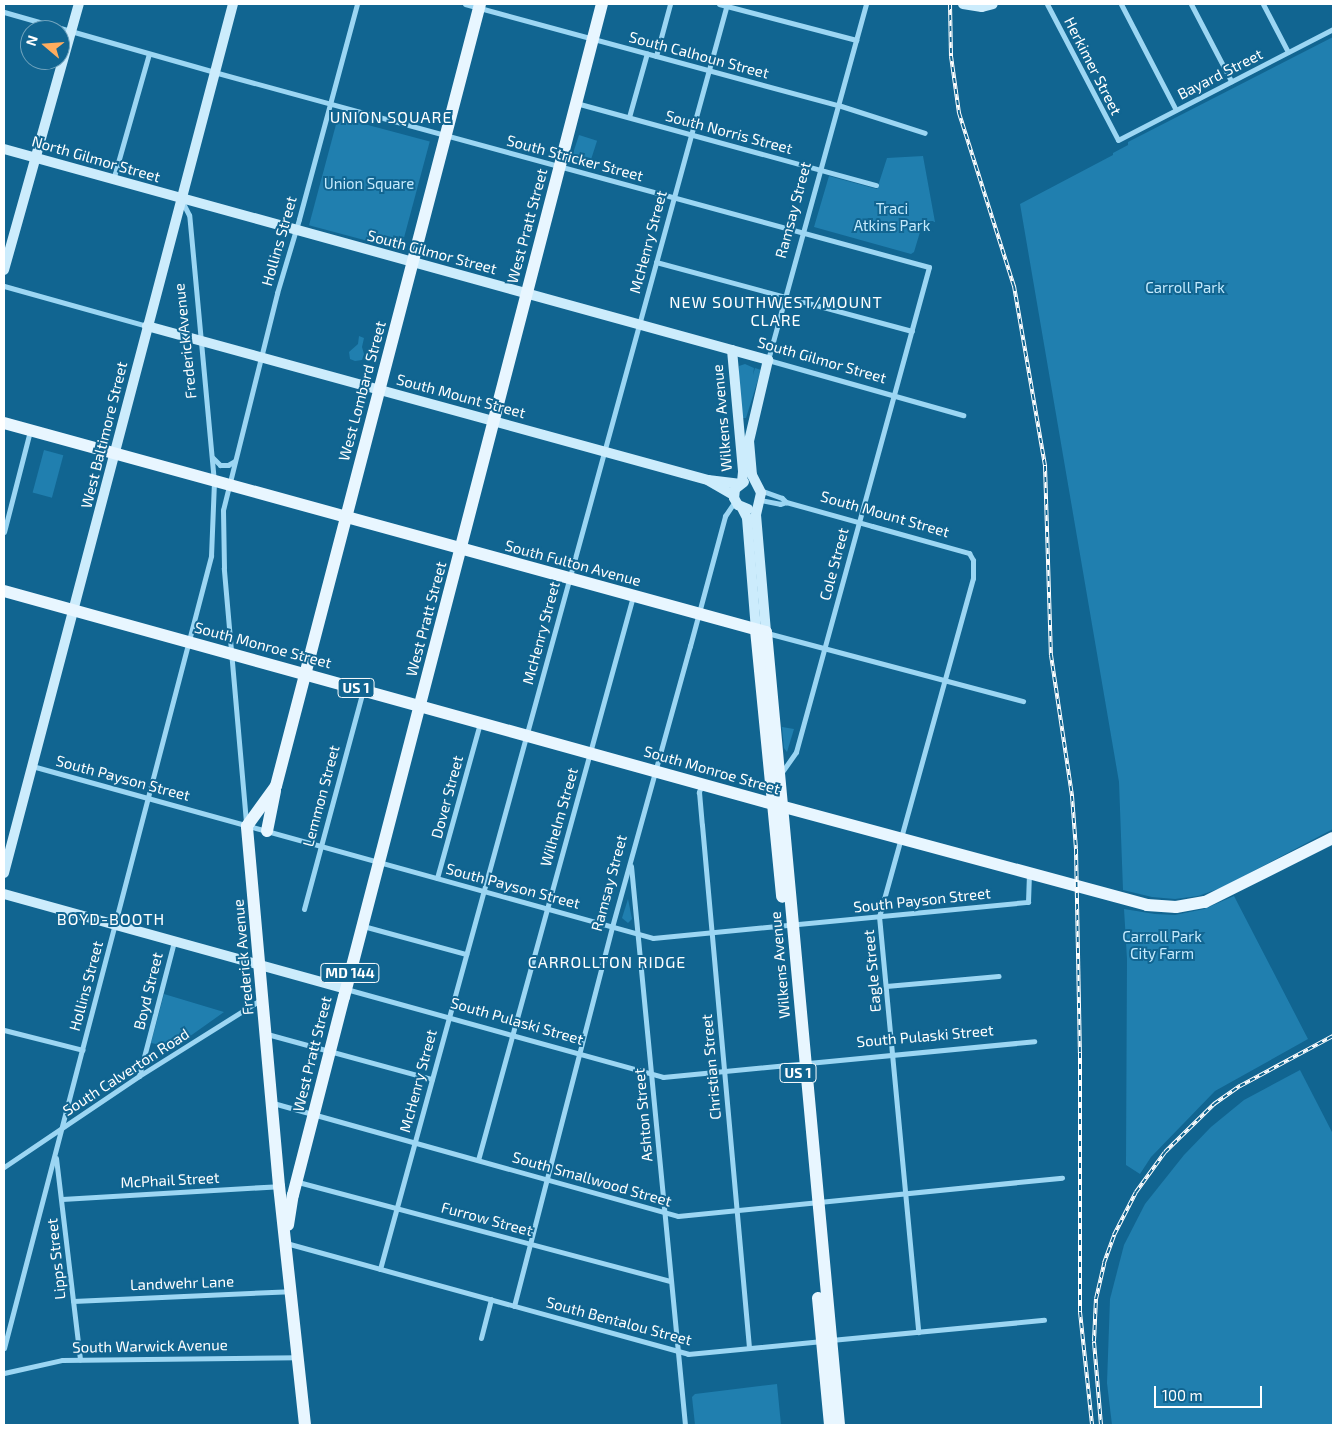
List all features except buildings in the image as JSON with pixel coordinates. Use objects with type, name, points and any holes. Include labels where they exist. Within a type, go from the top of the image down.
[{"type":"main road","name":"West Pratt Street","points":[[286,1242],[296,1181],[602,4]]},
{"type":"main road","name":"West Lombard Street","points":[[267,831],[276,786],[345,517],[479,6]]},
{"type":"main road","name":"South Fulton Avenue","points":[[4,423],[761,631]]},
{"type":"main road","name":"US 1","points":[[4,591],[73,610]]},
{"type":"main road","name":"South Monroe Street","points":[[73,610],[1126,900],[1176,907],[1205,902],[1333,838]]},
{"type":"main road","name":"Wilkens Avenue","points":[[761,631],[780,778],[778,805]]},
{"type":"main road","name":"Wilkens Avenue","points":[[761,631],[814,1202],[826,1341],[830,1425]]},
{"type":"main road","name":"West Lombard Street","points":[[247,826],[276,786]]},
{"type":"main road","name":"Frederick Avenue","points":[[247,826],[278,1186],[286,1242],[305,1425]]},
{"type":"main road","name":"Wilkens Avenue","points":[[826,1341],[839,1425]]},
{"type":"street","points":[[4,270],[79,4]]},
{"type":"street","name":"West Baltimore Street","points":[[4,873],[232,4]]},
{"type":"street","name":"Hollins Street","points":[[228,485],[260,357],[356,4]]},
{"type":"street","name":"South Calhoun Street","points":[[465,4],[479,6],[838,105],[925,133]]},
{"type":"street","points":[[656,56],[670,4]]},
{"type":"street","points":[[719,4],[727,4],[856,40]]},
{"type":"street","name":"McHenry Street","points":[[380,1269],[727,4]]},
{"type":"street","name":"Ramsay Street","points":[[752,424],[866,4]]},
{"type":"street","points":[[963,4],[982,7],[993,4]]},
{"type":"street","name":"Herkimer Street","points":[[1047,4],[1118,140]]},
{"type":"street","points":[[1120,4],[1176,110]]},
{"type":"street","points":[[1191,4],[1231,81]]},
{"type":"street","points":[[1263,4],[1288,52]]},
{"type":"street","name":"South Stricker Street","points":[[4,12],[330,104],[929,267]]},
{"type":"street","name":"Bayard Street","points":[[1118,140],[1333,29]]},
{"type":"street","points":[[629,117],[647,53]]},
{"type":"street","points":[[113,180],[149,54]]},
{"type":"street","name":"South Norris Street","points":[[576,103],[876,185]]},
{"type":"street","name":"North Gilmor Street","points":[[4,149],[181,199]]},
{"type":"street","name":"South Gilmor Street","points":[[181,199],[963,415]]},
{"type":"street","name":"Frederick Avenue","points":[[181,199],[189,216],[214,482]]},
{"type":"street","points":[[656,262],[912,331]]},
{"type":"street","name":"Cole Street","points":[[780,778],[796,752],[929,267]]},
{"type":"street","points":[[4,286],[147,326]]},
{"type":"street","name":"South Mount Street","points":[[147,326],[708,480],[740,483],[749,481],[759,494],[780,504],[786,502]]},
{"type":"street","name":"Wilkens Avenue","points":[[732,350],[743,472],[740,483]]},
{"type":"street","name":"Wilkens Avenue","points":[[752,424],[749,441],[752,474],[759,494],[756,515],[761,631]]},
{"type":"street","points":[[4,532],[30,431]]},
{"type":"street","points":[[212,456],[220,465],[229,465],[234,461]]},
{"type":"street","name":"South Mount Street","points":[[708,480],[737,502]]},
{"type":"street","name":"Hollins Street","points":[[4,1348],[211,556],[214,520],[214,482]]},
{"type":"street","points":[[740,483],[737,502],[753,507],[759,494]]},
{"type":"street","name":"Frederick Avenue","points":[[228,485],[223,510],[222,538],[247,826]]},
{"type":"street","name":"South Mount Street","points":[[759,494],[782,498],[786,502],[969,553],[973,560]]},
{"type":"street","name":"Ramsay Street","points":[[514,1306],[612,927],[698,614],[726,514],[737,502]]},
{"type":"street","name":"Wilkens Avenue","points":[[737,502],[747,518],[761,631]]},
{"type":"street","name":"Eagle Street","points":[[918,1332],[879,916],[973,578],[973,560]]},
{"type":"street","name":"Wilhelm Street","points":[[478,1160],[633,596]]},
{"type":"street","name":"South Fulton Avenue","points":[[761,631],[944,682],[1023,701]]},
{"type":"street","name":"Lemmon Street","points":[[304,909],[363,690]]},
{"type":"street","name":"Dover Street","points":[[437,878],[480,722]]},
{"type":"street","name":"South Payson Street","points":[[32,766],[653,938],[1028,902],[1033,875]]},
{"type":"street","name":"Christian Street","points":[[702,784],[699,792],[749,1348]]},
{"type":"street","name":"Ashton Street","points":[[630,862],[639,934],[685,1425]]},
{"type":"street","name":"South Pulaski Street","points":[[4,894],[663,1077],[1034,1041]]},
{"type":"street","points":[[362,926],[466,954]]},
{"type":"street","name":"Boyd Street","points":[[140,1076],[174,941]]},
{"type":"street","points":[[886,986],[1000,976]]},
{"type":"street","name":"South Calverton Road","points":[[4,1167],[140,1076],[263,998]]},
{"type":"street","points":[[4,1030],[83,1050]]},
{"type":"street","points":[[266,1034],[432,1080]]},
{"type":"street","name":"South Smallwood Street","points":[[272,1103],[678,1216],[1062,1178]]},
{"type":"street","name":"Lipps Street","points":[[55,1155],[62,1199],[80,1360]]},
{"type":"street","name":"Furrow Street","points":[[296,1181],[396,1210],[408,1210],[672,1281]]},
{"type":"street","name":"McPhail Street","points":[[62,1199],[278,1186]]},
{"type":"street","name":"South Bentalou Street","points":[[286,1242],[688,1354],[1044,1320]]},
{"type":"street","name":"Landwehr Lane","points":[[73,1301],[291,1291]]},
{"type":"street","points":[[481,1338],[491,1300]]},
{"type":"street","name":"South Warwick Avenue","points":[[4,1374],[46,1362],[80,1360],[298,1357]]},
{"type":"green space","name":"Carroll Park","points":[[1333,37],[1333,829],[1221,888],[1198,896],[1175,899],[1152,897],[1123,890],[1119,782],[1020,204],[1113,155],[1113,153],[1128,145],[1128,142]]},
{"type":"green space","name":"Union Square","points":[[338,117],[430,142],[401,250],[309,225]]},
{"type":"green space","points":[[579,135],[597,141],[589,165],[571,159]]},
{"type":"green space","name":"Traci Atkins Park","points":[[923,156],[935,222],[923,222],[914,252],[911,254],[814,227],[829,176],[877,189],[887,158]]},
{"type":"green space","points":[[359,336],[364,338],[362,347],[364,354],[362,360],[355,361],[350,359],[349,352],[358,344]]},
{"type":"green space","points":[[745,364],[754,368],[753,375],[755,368],[761,370],[746,418],[740,418],[738,395],[739,366]]},
{"type":"green space","points":[[44,450],[63,455],[52,498],[33,493]]},
{"type":"green space","points":[[782,727],[794,729],[787,752],[784,748]]},
{"type":"green space","name":"Carroll Park City Farm","points":[[1234,896],[1308,1039],[1215,1091],[1151,1157],[1140,1174],[1126,1165],[1127,959],[1124,909],[1175,915],[1204,909]]},
{"type":"green space","points":[[628,899],[632,919],[628,923],[622,918]]},
{"type":"green space","points":[[164,994],[224,1012],[172,1049],[151,1043]]},
{"type":"green space","points":[[1300,1070],[1333,1134],[1333,1425],[1112,1425],[1107,1383],[1110,1299],[1124,1245],[1145,1204],[1184,1155],[1211,1127],[1244,1100]]},
{"type":"green space","points":[[777,1384],[781,1425],[695,1425],[692,1397],[695,1394]]},
{"type":"railway","points":[[950,4],[951,56],[959,113],[1014,286],[1045,466],[1051,655],[1072,796],[1076,849],[1080,1053],[1080,1312],[1092,1425]]},
{"type":"railway","points":[[1101,1425],[1094,1341],[1096,1299],[1104,1263],[1114,1235],[1136,1192],[1165,1152],[1214,1104],[1240,1086],[1333,1036]]},
{"type":"district","name":"UNION SQUARE","points":[[391,117]]},
{"type":"district","name":"NEW SOUTHWEST/MOUNT CLARE","points":[[776,311]]},
{"type":"district","name":"BOYD-BOOTH","points":[[111,919]]},
{"type":"district","name":"CARROLLTON RIDGE","points":[[607,962]]}]
